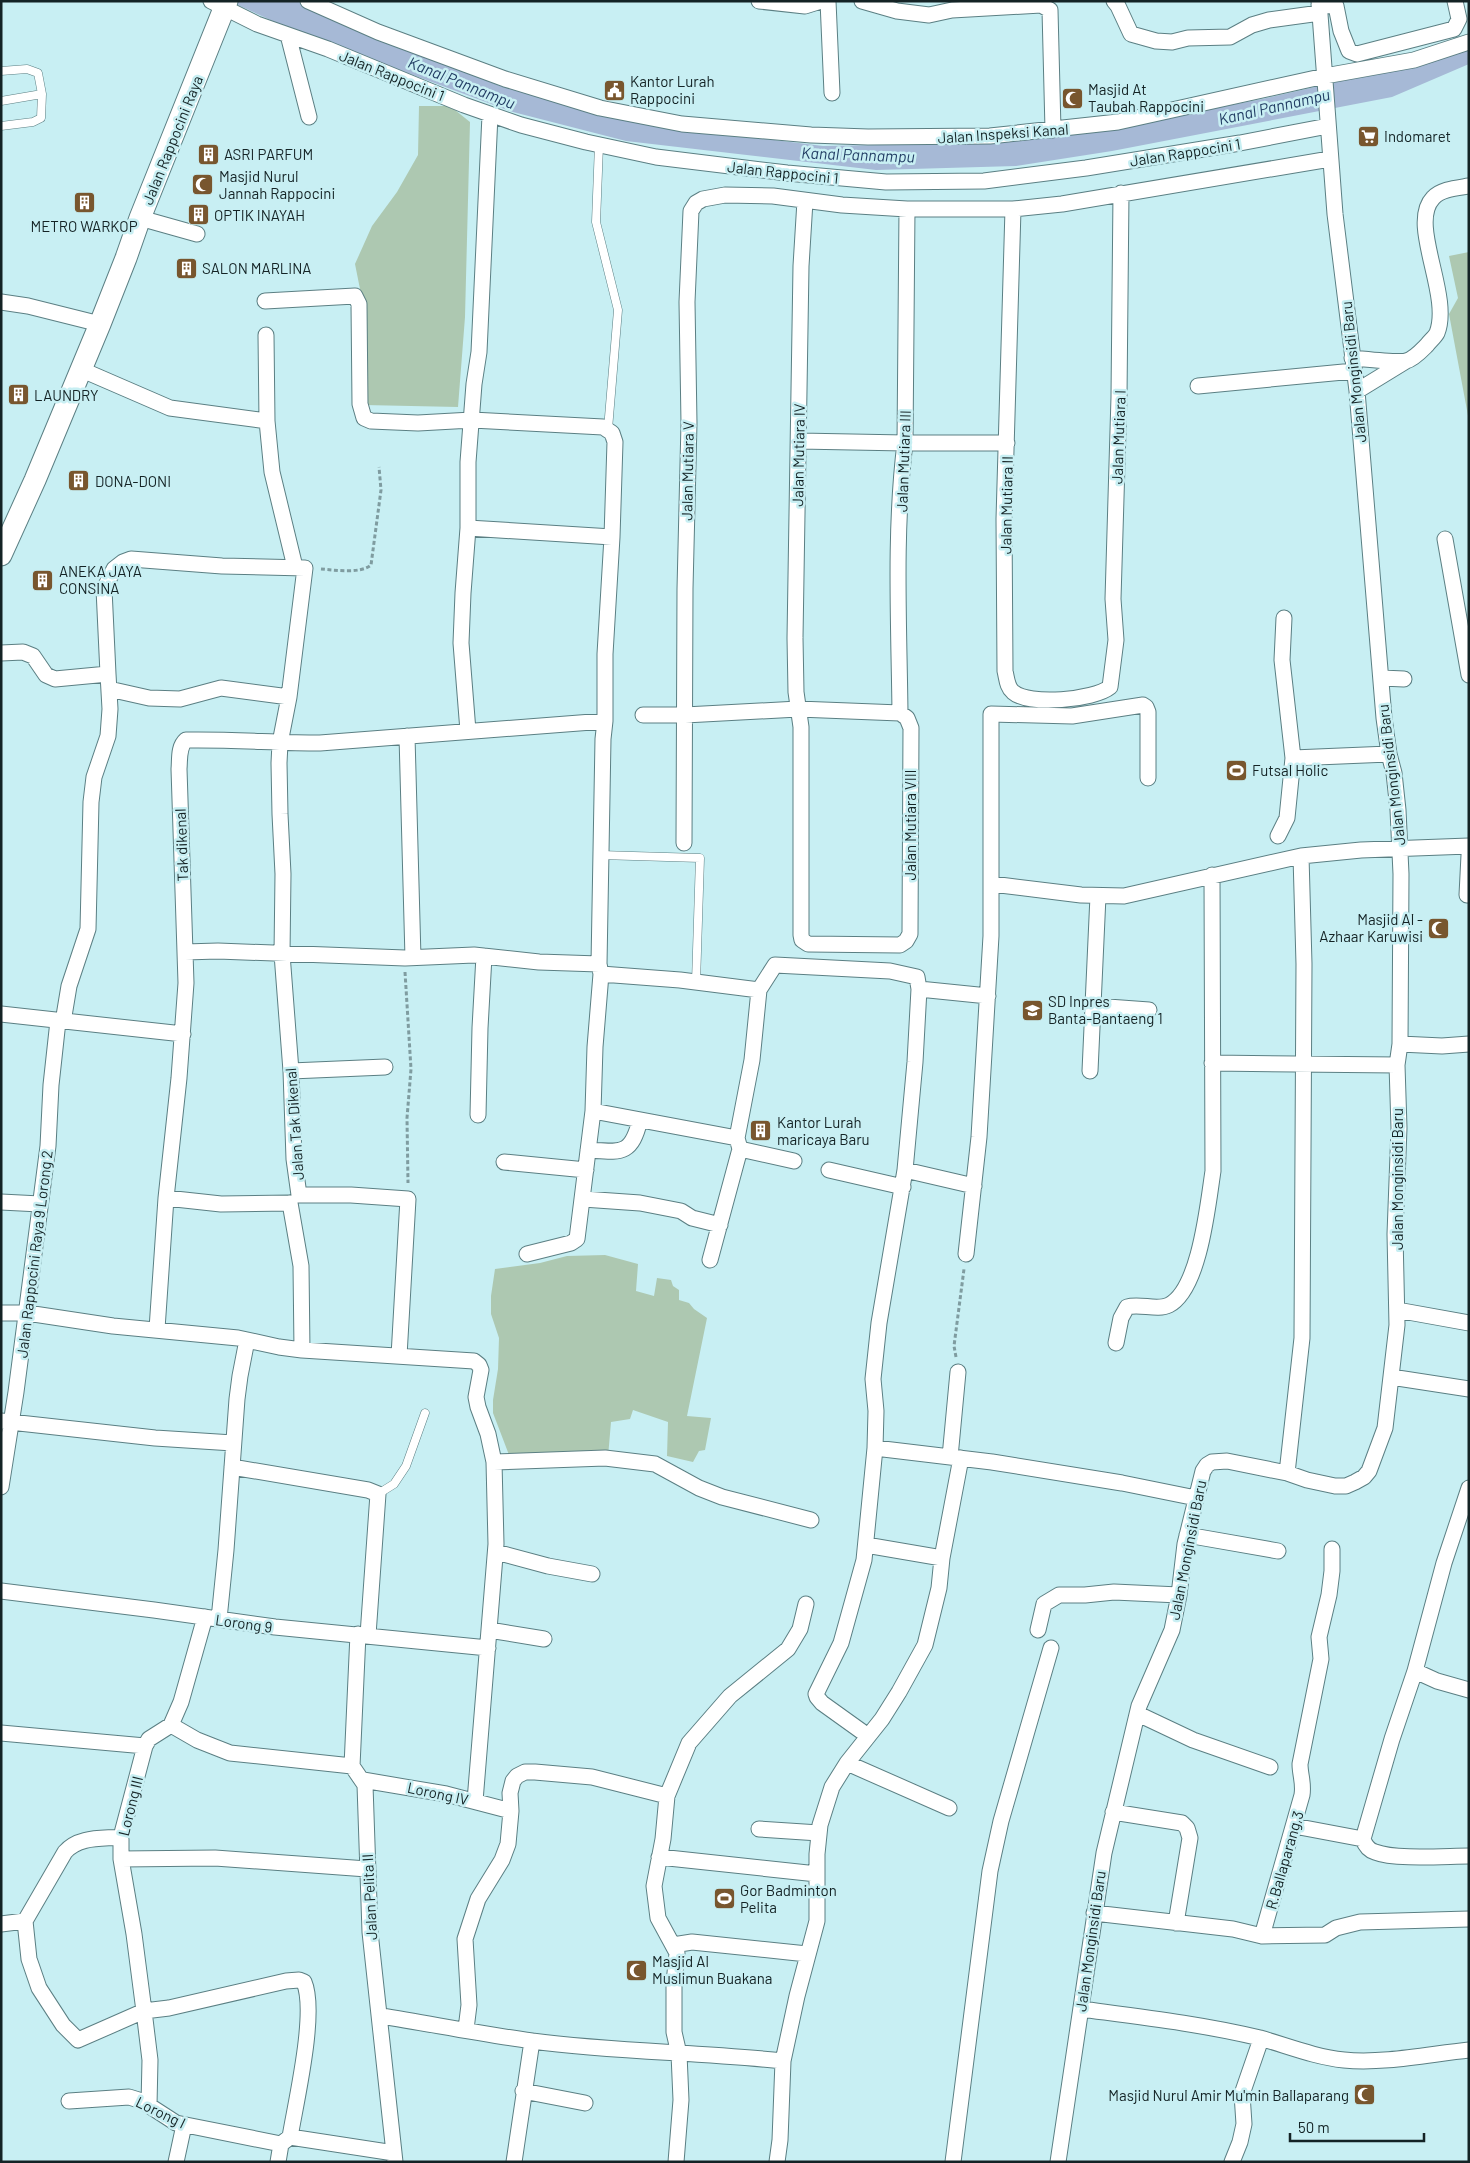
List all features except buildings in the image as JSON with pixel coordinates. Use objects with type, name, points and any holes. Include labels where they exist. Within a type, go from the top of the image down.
[{"type":"main road","name":"Jalan Rappocini Raya","points":[[1,555],[36,480],[100,324],[222,4]]},
{"type":"street","name":"Jalan Inspeksi Kanal","points":[[308,1],[378,32],[505,79],[600,108],[639,117],[708,126],[812,135],[868,137],[990,136],[1118,122],[1414,60],[1469,42]]},
{"type":"street","points":[[760,1],[805,6],[821,1]]},
{"type":"street","points":[[828,1],[832,93]]},
{"type":"street","points":[[862,1],[897,11],[929,15],[952,10],[1041,5],[1050,10],[1053,130]]},
{"type":"street","points":[[1114,1],[1131,34],[1156,41],[1172,42],[1188,38],[1230,37],[1270,20],[1302,16],[1319,6],[1332,4],[1336,6],[1344,41],[1349,51],[1357,54],[1454,29],[1459,19],[1455,1]]},
{"type":"street","name":"Jalan Rappocini 1","points":[[222,4],[257,24],[490,115],[599,145],[656,157],[787,173],[886,182],[984,181],[1034,176],[1240,143],[1328,124]]},
{"type":"street","name":"Jalan Monginsidi Baru","points":[[1058,2162],[1104,1853],[1142,1700],[1172,1630],[1187,1535],[1203,1471],[1212,1462],[1227,1461],[1288,1473],[1307,1480],[1334,1486],[1346,1486],[1364,1477],[1369,1470],[1383,1434],[1391,1378],[1397,1310],[1395,1234],[1399,1128],[1397,1065],[1400,1044],[1400,849],[1394,773],[1389,754],[1384,718],[1382,678],[1371,584],[1368,518],[1357,391],[1334,214],[1326,78],[1319,6]]},
{"type":"street","points":[[288,35],[309,117]]},
{"type":"street","points":[[468,731],[461,643],[468,528],[468,462],[464,421],[474,384],[478,352],[490,115]]},
{"type":"street","points":[[804,201],[907,209],[1013,209],[1062,204],[1330,158]]},
{"type":"street","points":[[1357,391],[1421,352],[1437,333],[1440,309],[1424,219],[1426,210],[1436,195],[1469,186]]},
{"type":"street","name":"Jalan Mutiara I","points":[[1112,682],[1116,640],[1113,599],[1120,397],[1120,193]]},
{"type":"street","name":"Jalan Mutiara V","points":[[684,843],[685,570],[689,424],[687,302],[691,211],[696,203],[713,196],[773,196],[804,201]]},
{"type":"street","name":"Jalan Mutiara IV","points":[[804,201],[801,266],[795,599],[796,692],[800,727],[800,936],[808,944],[900,945],[906,941]]},
{"type":"street","name":"Jalan Mutiara III","points":[[900,713],[898,571],[902,466],[905,443],[904,326],[907,209]]},
{"type":"street","name":"Jalan Mutiara II","points":[[1013,209],[1004,519],[1005,671],[1011,691],[1025,698],[1067,699],[1105,691],[1112,682]]},
{"type":"street","points":[[140,218],[197,234]]},
{"type":"street","points":[[266,300],[355,296],[359,304],[360,404],[364,418],[383,423],[464,421],[603,428],[612,433],[615,442],[605,654],[606,721],[603,739],[600,855],[600,969],[593,1111],[577,1238],[571,1243],[526,1254]]},
{"type":"street","points":[[1,302],[28,306],[100,324]]},
{"type":"street","points":[[266,335],[267,421],[272,472],[300,567]]},
{"type":"street","points":[[1198,386],[1353,365],[1406,361]]},
{"type":"street","points":[[80,369],[170,408],[267,421]]},
{"type":"street","points":[[799,440],[1007,443]]},
{"type":"street","points":[[468,528],[612,537]]},
{"type":"street","points":[[1446,539],[1469,674]]},
{"type":"street","name":"Jalan Rappocini Raya 9 Lorong 2","points":[[1,1487],[6,1422],[27,1314],[50,1130],[51,1085],[61,1021],[69,986],[88,929],[91,802],[94,776],[108,736],[104,589],[108,577],[123,562],[131,559],[222,566],[300,567]]},
{"type":"street","name":"Jalan Tak Dikenal","points":[[300,567],[288,697],[280,743],[280,814],[283,874],[282,954],[291,1071],[294,1199],[301,1266],[302,1350]]},
{"type":"street","points":[[1278,836],[1287,818],[1293,758],[1282,660],[1284,618]]},
{"type":"street","points":[[1,653],[23,652],[33,656],[46,674],[55,679],[108,681],[149,698],[180,699],[221,688],[288,697]]},
{"type":"street","points":[[1382,678],[1404,679]]},
{"type":"street","points":[[966,1254],[979,1137],[988,996],[992,884],[991,714],[1072,716],[1143,705],[1148,712],[1148,778]]},
{"type":"street","points":[[643,714],[685,715],[798,709],[900,713]]},
{"type":"street","name":"Jalan Mutiara VIII","points":[[900,713],[907,718],[911,728],[910,934],[906,941]]},
{"type":"street","points":[[280,743],[330,742],[606,721]]},
{"type":"street","points":[[407,736],[409,958]]},
{"type":"street","name":"Tak dikenal","points":[[185,952],[179,769],[180,747],[186,740],[241,739],[280,743]]},
{"type":"street","points":[[1293,758],[1389,754]]},
{"type":"street","points":[[992,884],[1098,896],[1124,896],[1301,856],[1345,851],[1469,846]]},
{"type":"street","points":[[1469,855],[1467,895],[1469,895]]},
{"type":"street","points":[[1288,1473],[1302,1338],[1304,964],[1301,856]]},
{"type":"street","points":[[1116,1343],[1124,1310],[1127,1307],[1136,1305],[1162,1306],[1174,1301],[1183,1290],[1198,1255],[1206,1217],[1213,1171],[1212,875]]},
{"type":"street","points":[[1090,1071],[1098,896]]},
{"type":"street","points":[[157,1329],[166,1198],[183,1034],[186,983],[185,952],[218,950],[409,958],[474,955],[759,990]]},
{"type":"street","points":[[478,1115],[484,956]]},
{"type":"street","points":[[710,1260],[738,1143],[752,1060],[759,990],[776,965],[890,971],[912,974],[917,977],[919,989],[915,1062],[905,1170],[893,1232],[875,1365],[875,1448],[864,1560],[841,1643],[816,1694],[822,1703],[868,1736]]},
{"type":"street","points":[[919,989],[988,996]]},
{"type":"street","points":[[1094,1006],[1149,1010]]},
{"type":"street","points":[[1,1014],[183,1034]]},
{"type":"street","points":[[1400,1044],[1442,1046],[1469,1044]]},
{"type":"street","points":[[1212,1063],[1397,1065]]},
{"type":"street","points":[[291,1071],[385,1067]]},
{"type":"street","points":[[593,1111],[738,1143],[794,1161]]},
{"type":"street","points":[[588,1150],[618,1152],[625,1150],[636,1138],[640,1120]]},
{"type":"street","points":[[504,1162],[586,1170]]},
{"type":"street","points":[[829,1170],[903,1187]]},
{"type":"street","points":[[905,1170],[974,1186]]},
{"type":"street","points":[[166,1198],[221,1204],[351,1195],[408,1199],[399,1356]]},
{"type":"street","points":[[583,1199],[640,1203],[681,1211],[692,1218],[720,1224]]},
{"type":"street","points":[[1,1202],[40,1204]]},
{"type":"street","points":[[1397,1310],[1469,1323]]},
{"type":"street","points":[[1,1313],[27,1314],[113,1326],[157,1329],[247,1340],[302,1350],[474,1361],[479,1364],[481,1370],[476,1398],[488,1434],[494,1462],[496,1552],[475,1801]]},
{"type":"street","points":[[1,1733],[144,1746],[149,1739],[171,1725],[212,1618],[226,1550],[233,1443],[240,1376],[247,1340]]},
{"type":"street","points":[[777,2162],[780,2140],[783,2061],[807,1954],[817,1921],[819,1833],[829,1796],[847,1763],[899,1692],[925,1646],[938,1588],[956,1457],[958,1372]]},
{"type":"street","points":[[1391,1378],[1469,1389]]},
{"type":"street","points":[[6,1422],[164,1439],[233,1443]]},
{"type":"street","points":[[875,1448],[956,1457],[1122,1483],[1196,1498]]},
{"type":"street","points":[[494,1462],[605,1458],[655,1464],[699,1488],[722,1497],[811,1520]]},
{"type":"street","points":[[232,1467],[368,1490],[378,1494],[363,1635],[352,1766],[363,1780]]},
{"type":"street","points":[[1469,1488],[1444,1564],[1415,1671],[1392,1739],[1363,1838],[1365,1845],[1369,1849],[1382,1854],[1429,1857],[1469,1856]]},
{"type":"street","points":[[1187,1535],[1278,1551]]},
{"type":"street","points":[[866,1545],[942,1558]]},
{"type":"street","name":"R.Ballaparang,3","points":[[1262,1936],[1294,1826],[1304,1784],[1300,1773],[1300,1764],[1321,1659],[1319,1637],[1329,1595],[1332,1549]]},
{"type":"street","points":[[496,1552],[548,1566],[592,1574]]},
{"type":"street","name":"Lorong 9","points":[[1,1592],[275,1627],[488,1648]]},
{"type":"street","points":[[1038,1630],[1044,1604],[1059,1595],[1114,1592],[1179,1595]]},
{"type":"street","points":[[676,2162],[681,2100],[679,2054],[674,2024],[674,1983],[677,1953],[658,1918],[654,1886],[667,1796],[689,1743],[730,1696],[788,1649],[800,1629],[806,1604]]},
{"type":"street","points":[[489,1630],[544,1639]]},
{"type":"street","points":[[953,2162],[990,1871],[1004,1812],[1051,1648]]},
{"type":"street","points":[[1415,1671],[1437,1681],[1469,1690]]},
{"type":"street","points":[[1138,1714],[1193,1740],[1270,1767]]},
{"type":"street","points":[[171,1725],[197,1740],[230,1753],[352,1766]]},
{"type":"street","name":"Lorong III","points":[[144,1746],[122,1837],[121,1859],[215,1858],[367,1869]]},
{"type":"street","points":[[847,1763],[949,1808]]},
{"type":"street","points":[[466,2029],[469,2005],[465,1939],[478,1898],[502,1860],[508,1844],[511,1811],[510,1793],[513,1781],[525,1772],[592,1777],[667,1796]]},
{"type":"street","name":"Lorong IV","points":[[363,1780],[413,1787],[511,1811]]},
{"type":"street","name":"Jalan Pelita II","points":[[363,1780],[366,1799],[370,1932],[381,2016],[394,2157]]},
{"type":"street","points":[[1113,1812],[1182,1823],[1187,1828],[1190,1838],[1176,1923]]},
{"type":"street","points":[[1294,1826],[1363,1838]]},
{"type":"street","points":[[759,1830],[819,1833]]},
{"type":"street","points":[[122,1837],[80,1841],[72,1844],[64,1852],[25,1921],[32,1971],[54,2013],[75,2038],[83,2040],[144,2011],[169,2008],[286,1981],[299,1980],[304,1982],[308,1995],[309,2020],[286,2140],[278,2162]]},
{"type":"street","points":[[659,1857],[817,1874]]},
{"type":"street","points":[[121,1859],[134,1934],[150,2060],[149,2105]]},
{"type":"street","points":[[1094,1913],[1233,1930],[1262,1936],[1325,1935],[1336,1928],[1360,1922],[1469,1919]]},
{"type":"street","points":[[1,1924],[25,1921]]},
{"type":"street","points":[[673,1945],[692,1942],[807,1954]]},
{"type":"street","points":[[1081,2009],[1197,2026],[1261,2039],[1308,2054],[1345,2060],[1379,2060],[1469,2050]]},
{"type":"street","points":[[381,2016],[532,2040],[679,2054],[734,2056],[783,2061]]},
{"type":"street","points":[[1232,2162],[1240,2142],[1244,2124],[1242,2094],[1261,2039]]},
{"type":"street","points":[[514,2162],[532,2040]]},
{"type":"street","points":[[523,2091],[585,2104]]},
{"type":"street","name":"Lorong I","points":[[69,2101],[129,2097],[142,2100],[164,2116],[184,2125],[394,2157]]},
{"type":"street","points":[[176,2162],[184,2125]]},
{"type":"lane","points":[[1,71],[27,69],[38,73],[42,94],[41,118],[33,122],[1,126]]},
{"type":"lane","points":[[1,101],[42,94]]},
{"type":"lane","points":[[599,145],[596,222],[618,310],[608,430]]},
{"type":"lane","points":[[600,855],[700,858],[696,982]]},
{"type":"lane","points":[[378,1494],[394,1484],[406,1466],[425,1413]]},
{"type":"path","points":[[300,567],[343,571],[367,568],[371,565],[381,490],[379,467]]},
{"type":"path","points":[[408,1199],[409,958]]},
{"type":"path","points":[[958,1372],[958,1362],[954,1346],[966,1254]]},
{"type":"green space","points":[[419,106],[450,106],[470,122],[465,317],[458,407],[364,405],[360,289],[355,264],[372,226],[397,192],[418,155]]},
{"type":"green space","points":[[1469,252],[1469,421],[1449,314],[1458,298],[1449,256]]},
{"type":"green space","points":[[605,1255],[638,1264],[636,1291],[654,1296],[657,1278],[671,1280],[673,1286],[679,1290],[679,1300],[689,1303],[707,1318],[687,1416],[711,1418],[705,1450],[699,1451],[693,1462],[667,1456],[668,1422],[633,1410],[630,1419],[611,1422],[608,1457],[511,1460],[493,1413],[499,1338],[491,1314],[491,1296],[495,1269],[540,1263],[567,1256]]},
{"type":"water","name":"Kanal Pannampu","points":[[229,1],[296,1],[500,86],[652,125],[823,146],[993,143],[1053,130],[1104,130],[1262,99],[1411,65],[1469,45],[1469,64],[1392,97],[1112,151],[1016,166],[876,170],[626,141],[513,112],[297,32]]},
{"type":"place","name":"Kantor Lurah Rappocini","points":[[614,90]]},
{"type":"place","name":"Masjid At Taubah Rappocini","points":[[1072,98]]},
{"type":"place","name":"Indomaret","points":[[1368,136]]},
{"type":"place","name":"ASRI PARFUM","points":[[208,154]]},
{"type":"place","name":"Masjid Nurul Jannah Rappocini","points":[[203,185]]},
{"type":"place","name":"METRO WARKOP","points":[[84,203]]},
{"type":"place","name":"OPTIK INAYAH","points":[[198,215]]},
{"type":"place","name":"SALON MARLINA","points":[[186,268]]},
{"type":"place","name":"LAUNDRY","points":[[18,395]]},
{"type":"place","name":"DONA-DONI","points":[[79,481]]},
{"type":"place","name":"ANEKA JAYA CONSINA","points":[[43,580]]},
{"type":"place","name":"Futsal Holic","points":[[1236,770]]},
{"type":"place","name":"Masjid Al - Azhaar Karuwisi","points":[[1439,928]]},
{"type":"place","name":"SD Inpres Banta-Bantaeng 1","points":[[1032,1010]]},
{"type":"place","name":"Kantor Lurah maricaya Baru","points":[[761,1131]]},
{"type":"place","name":"Gor Badminton Pelita","points":[[724,1899]]},
{"type":"place","name":"Masjid Al Muslimun Buakana","points":[[636,1970]]},
{"type":"place","name":"Masjid Nurul Amir Mu'min Ballaparang","points":[[1365,2095]]}]
